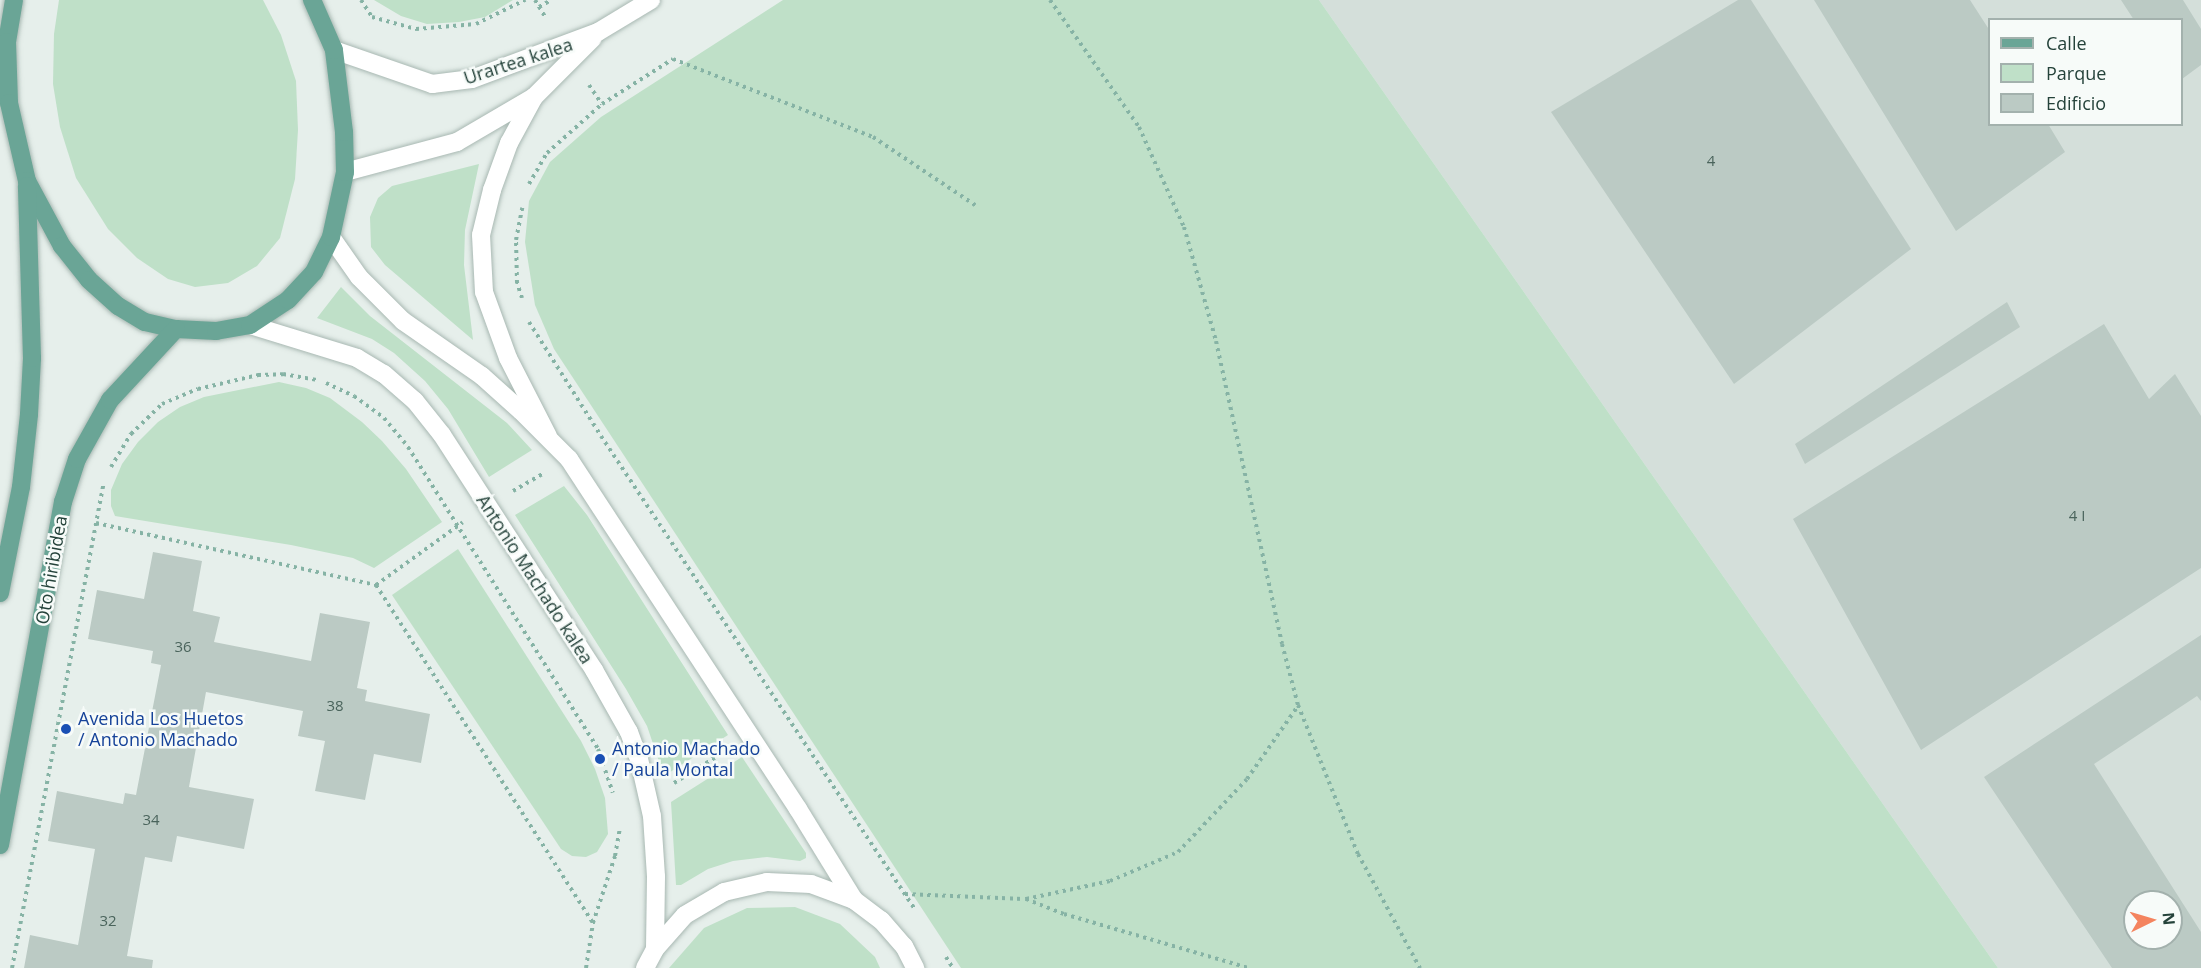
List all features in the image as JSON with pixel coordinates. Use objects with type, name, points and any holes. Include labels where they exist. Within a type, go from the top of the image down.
[{"type":"main road","points":[[0,593],[21,487],[29,414],[32,347],[27,181],[9,103],[8,42],[14,0]]},
{"type":"main road","points":[[27,181],[62,246],[90,280],[118,306],[146,322],[176,329],[216,331],[250,325],[288,300],[314,272],[331,237],[345,172],[344,132],[334,50],[312,0]]},
{"type":"main road","name":"Urartea kalea","points":[[334,50],[432,84],[472,79],[598,32],[651,0]]},
{"type":"main road","points":[[0,16],[8,42]]},
{"type":"main road","name":"Urartea kalea","points":[[345,172],[457,142],[534,97],[598,32]]},
{"type":"main road","points":[[534,97],[509,142],[492,189],[481,235],[484,292],[508,358],[550,441]]},
{"type":"main road","points":[[331,237],[359,277],[403,321],[482,376],[569,459],[751,736],[854,900]]},
{"type":"main road","name":"Antonio Machado kalea","points":[[250,325],[357,358],[384,374],[422,410],[442,435],[594,670],[629,732],[648,799],[656,877],[655,949]]},
{"type":"main road","name":"Oto hiribidea","points":[[0,845],[63,502],[77,459],[110,399],[176,329]]},
{"type":"main road","points":[[645,968],[655,949],[685,915],[724,892],[767,882],[811,884],[854,900],[881,920],[904,946],[915,968]]},
{"type":"path","points":[[361,0],[372,17],[416,29],[476,24],[525,0]]},
{"type":"path","points":[[540,7],[551,0]]},
{"type":"path","points":[[1050,0],[1139,127],[1184,227],[1216,341],[1282,644],[1298,705],[1358,854],[1420,968]]},
{"type":"path","points":[[524,192],[547,153],[602,104],[672,59],[873,137],[975,205]]},
{"type":"path","points":[[522,301],[517,283],[516,240],[523,201]]},
{"type":"path","points":[[527,318],[601,436],[905,894],[1026,899],[1110,881],[1178,852],[1247,779],[1298,705]]},
{"type":"path","points":[[110,468],[131,434],[162,404],[198,389],[258,375],[283,374],[321,381],[354,396],[384,418],[408,447],[456,527],[598,748],[615,799]]},
{"type":"path","points":[[376,585],[456,527],[569,459],[601,436]]},
{"type":"path","points":[[12,968],[104,478]]},
{"type":"path","points":[[63,502],[96,523],[376,585],[593,923]]},
{"type":"path","points":[[586,968],[593,923],[615,855],[622,819],[648,799],[751,736],[787,717]]},
{"type":"path","points":[[1026,899],[1064,914],[1249,968]]},
{"type":"shaded area","points":[[1319,0],[2201,0],[2201,968],[1998,968]]},
{"type":"green space","points":[[59,0],[263,0],[281,35],[296,81],[298,130],[295,179],[280,238],[257,266],[228,283],[195,287],[168,279],[137,258],[108,229],[76,178],[60,127],[53,84],[54,34]]},
{"type":"green space","points":[[374,0],[513,0],[485,17],[459,22],[427,24],[401,16]]},
{"type":"green space","points":[[783,0],[1319,0],[1998,968],[961,968],[554,349],[535,305],[525,242],[529,201],[550,162],[601,117]]},
{"type":"green space","points":[[479,164],[465,230],[464,265],[473,340],[385,265],[371,247],[370,217],[378,198],[392,186]]},
{"type":"green space","points":[[341,287],[370,316],[507,423],[532,450],[489,477],[448,409],[425,381],[394,353],[372,339],[317,318]]},
{"type":"green space","points":[[279,382],[306,388],[330,398],[362,422],[406,469],[442,522],[374,568],[353,558],[291,545],[115,516],[111,506],[111,490],[122,464],[138,442],[158,422],[180,407],[204,397]]},
{"type":"green space","points":[[564,486],[587,515],[728,735],[664,776],[647,726],[626,689],[515,515]]},
{"type":"green space","points":[[458,549],[581,741],[595,769],[605,798],[608,834],[597,852],[586,857],[572,856],[561,849],[392,595]]},
{"type":"green space","points":[[742,757],[806,853],[806,858],[800,861],[767,857],[733,861],[708,869],[681,885],[676,885],[671,802]]},
{"type":"green space","points":[[795,907],[840,924],[875,957],[880,968],[669,968],[704,928],[747,908]]},
{"type":"building","points":[[1738,0],[1751,0],[1911,249],[1734,384],[1551,112]]},
{"type":"building","points":[[1814,0],[1970,0],[1988,28],[1988,126],[2049,126],[2065,152],[1956,231]]},
{"type":"building","points":[[2121,0],[2183,0],[2201,29],[2201,65],[2183,78],[2183,18],[2133,18]]},
{"type":"building","points":[[2007,302],[2020,327],[1805,464],[1795,444]]},
{"type":"building","points":[[2104,324],[2149,399],[2175,374],[2201,416],[2201,568],[1921,750],[1793,519]]},
{"type":"building","points":[[153,552],[202,561],[193,611],[220,617],[214,642],[311,661],[320,613],[370,622],[357,688],[367,690],[365,701],[430,714],[421,763],[374,754],[365,800],[315,791],[325,741],[298,736],[303,711],[206,692],[189,787],[254,799],[244,849],[177,836],[172,862],[145,857],[127,956],[153,960],[152,968],[24,968],[30,935],[78,945],[95,849],[48,841],[57,791],[123,804],[125,793],[136,795],[161,665],[151,663],[153,651],[88,639],[97,590],[144,599]]},
{"type":"building","points":[[2201,635],[2201,701],[2197,696],[2094,764],[2174,890],[2123,890],[2123,950],[2183,950],[2183,904],[2201,932],[2201,968],[2112,968],[1984,777]]},
{"type":"place","name":"Avenida Los Huetos / Antonio Machado","points":[[66,729]]},
{"type":"place","name":"Antonio Machado / Paula Montal","points":[[600,759]]}]
